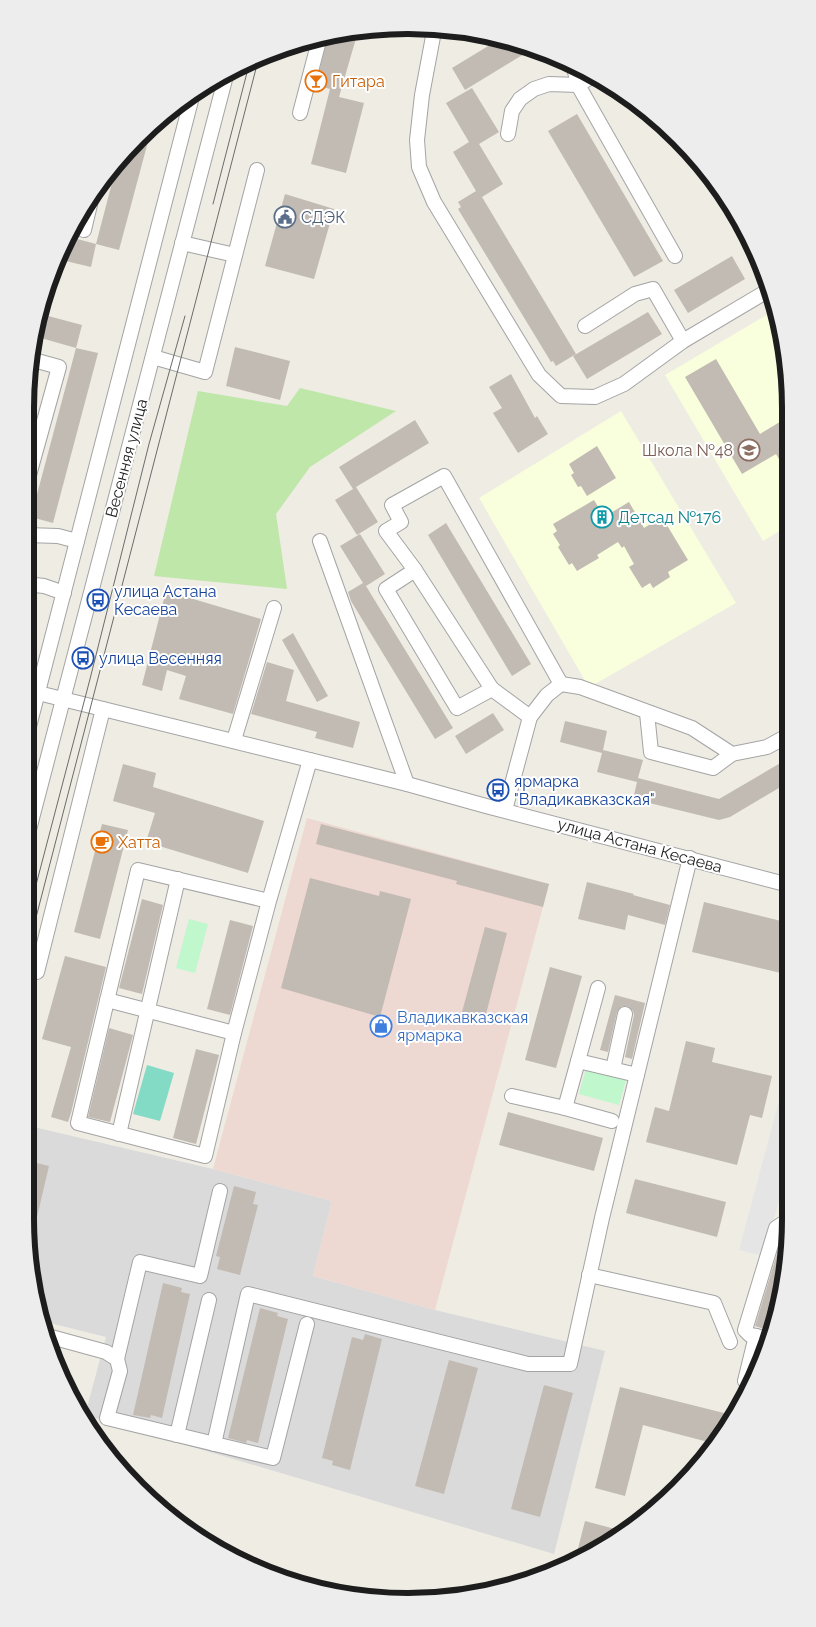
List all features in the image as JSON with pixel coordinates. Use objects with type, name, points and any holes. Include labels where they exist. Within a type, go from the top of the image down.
[{"type":"street","points":[[433,35],[422,95],[417,140],[419,167],[434,202],[539,375],[561,396],[595,397],[624,384],[683,341],[764,293]]},
{"type":"street","points":[[300,113],[318,45]]},
{"type":"street","points":[[575,73],[578,85],[675,256]]},
{"type":"street","points":[[508,134],[512,112],[520,99],[534,89],[549,84],[578,85],[587,79]]},
{"type":"street","name":"Весенняя улица","points":[[34,811],[224,82]]},
{"type":"street","name":"Весенняя улица","points":[[34,686],[64,593],[190,104]]},
{"type":"street","points":[[153,357],[205,372],[257,170]]},
{"type":"street","points":[[80,229],[84,230],[87,215]]},
{"type":"street","points":[[182,243],[235,255]]},
{"type":"street","points":[[584,326],[635,294],[654,290],[683,341]]},
{"type":"street","points":[[34,457],[59,367],[37,361]]},
{"type":"street","points":[[530,717],[492,689],[415,570],[386,531],[402,522],[392,505],[444,476],[561,684]]},
{"type":"street","points":[[34,535],[58,536],[77,541]]},
{"type":"street","points":[[320,541],[407,784]]},
{"type":"street","points":[[415,570],[386,590],[457,708],[492,689]]},
{"type":"street","points":[[34,585],[44,586],[64,593]]},
{"type":"street","points":[[234,740],[274,608]]},
{"type":"street","points":[[505,810],[530,717],[547,695],[561,684],[580,687],[692,728],[732,754]]},
{"type":"street","name":"улица Астана Кесаева","points":[[34,693],[234,740],[407,784],[782,883]]},
{"type":"street","points":[[37,972],[103,710]]},
{"type":"street","points":[[647,713],[651,752],[713,768],[732,754],[767,748],[782,739]]},
{"type":"street","points":[[269,901],[138,870],[78,1123],[206,1156],[234,1034],[269,901],[310,760]]},
{"type":"street","points":[[214,1444],[248,1294],[528,1364],[570,1364],[589,1275],[690,858]]},
{"type":"street","points":[[119,1134],[178,880]]},
{"type":"street","points":[[564,1108],[598,988]]},
{"type":"street","points":[[107,1000],[234,1034]]},
{"type":"street","points":[[612,1069],[625,1014]]},
{"type":"street","points":[[578,1062],[637,1075]]},
{"type":"street","points":[[512,1096],[612,1122]]},
{"type":"street","points":[[220,1191],[200,1276],[140,1262],[117,1359],[120,1371],[119,1376],[107,1418],[273,1458],[307,1324]]},
{"type":"street","points":[[762,1338],[750,1335],[745,1330],[776,1228],[782,1224]]},
{"type":"street","points":[[589,1275],[714,1303],[730,1342]]},
{"type":"street","points":[[177,1435],[209,1300]]},
{"type":"street","points":[[54,1338],[106,1352],[117,1359]]},
{"type":"street","points":[[746,1381],[759,1347]]},
{"type":"shaded area","name":"Школа №48","points":[[770,313],[779,359],[781,384],[782,530],[763,541],[665,375]]},
{"type":"shaded area","points":[[621,411],[736,603],[590,687],[479,498]]},
{"type":"shaded area","name":"Владикавказская ярмарка","points":[[307,818],[549,884],[435,1310],[313,1276],[332,1201],[213,1169]]},
{"type":"shaded area","points":[[782,1090],[782,1191],[763,1256],[739,1250]]},
{"type":"shaded area","points":[[34,1127],[213,1169],[332,1201],[313,1276],[435,1310],[605,1351],[554,1554],[91,1417],[86,1410],[106,1337],[49,1323],[41,1292],[35,1243]]},
{"type":"green space","points":[[300,388],[396,411],[310,467],[276,514],[287,589],[154,576],[198,391],[287,406]]},
{"type":"green space","points":[[189,919],[208,924],[195,973],[176,968]]},
{"type":"green space","points":[[147,1065],[174,1073],[160,1121],[133,1114]]},
{"type":"green space","points":[[586,1069],[626,1080],[619,1105],[579,1094]]},
{"type":"building","points":[[356,37],[339,97],[364,103],[346,173],[311,164],[330,89],[316,85],[326,43]]},
{"type":"building","points":[[492,44],[525,53],[465,90],[452,68]]},
{"type":"building","points":[[472,88],[499,132],[479,144],[503,184],[482,197],[576,354],[556,366],[553,361],[551,362],[458,209],[461,207],[458,202],[476,191],[453,152],[469,142],[446,103]]},
{"type":"building","points":[[577,114],[663,261],[634,277],[548,131]]},
{"type":"building","points":[[149,138],[119,250],[96,244],[114,177]]},
{"type":"building","points":[[285,194],[334,209],[314,279],[265,266]]},
{"type":"building","points":[[74,238],[96,244],[91,267],[64,261]]},
{"type":"building","points":[[732,256],[745,279],[688,313],[674,290]]},
{"type":"building","points":[[648,312],[662,334],[587,379],[573,356]]},
{"type":"building","points":[[46,315],[82,325],[76,348],[41,338]]},
{"type":"building","points":[[235,347],[290,361],[280,400],[226,386]]},
{"type":"building","points":[[76,348],[98,353],[53,523],[34,518],[34,506]]},
{"type":"building","points":[[716,359],[760,434],[782,421],[782,464],[776,454],[742,474],[685,377]]},
{"type":"building","points":[[511,374],[535,418],[537,416],[548,434],[518,453],[493,413],[502,408],[489,387]]},
{"type":"building","points":[[415,420],[429,443],[356,487],[378,522],[357,535],[335,500],[353,489],[339,467]]},
{"type":"building","points":[[597,446],[616,478],[587,496],[581,486],[578,487],[571,475],[574,473],[569,464]]},
{"type":"building","name":"Детсад №176","points":[[594,500],[604,517],[629,502],[644,528],[662,517],[688,560],[668,572],[670,577],[653,588],[650,583],[642,588],[629,567],[634,564],[624,546],[622,548],[618,542],[597,555],[599,558],[577,571],[572,563],[569,565],[558,547],[560,545],[553,534],[557,531],[553,524]]},
{"type":"building","points":[[446,523],[531,664],[512,676],[428,535]]},
{"type":"building","points":[[360,534],[385,574],[366,586],[453,728],[435,739],[351,601],[348,592],[363,583],[340,546]]},
{"type":"building","points":[[166,591],[261,619],[233,714],[179,699],[186,676],[167,670],[162,691],[142,685]]},
{"type":"building","points":[[293,633],[328,696],[317,702],[282,640]]},
{"type":"building","points":[[267,662],[294,670],[286,701],[360,722],[353,748],[315,738],[317,732],[251,714]]},
{"type":"building","points":[[493,713],[504,730],[466,754],[455,736]]},
{"type":"building","points":[[565,721],[607,731],[603,750],[643,760],[638,778],[719,799],[782,762],[782,786],[730,817],[719,820],[633,799],[637,782],[597,772],[602,753],[560,742]]},
{"type":"building","points":[[123,764],[156,773],[153,787],[264,821],[248,873],[146,842],[155,813],[113,801]]},
{"type":"building","points":[[102,824],[128,830],[100,939],[74,932]]},
{"type":"building","points":[[321,824],[549,884],[543,907],[456,884],[457,881],[316,844]]},
{"type":"building","points":[[310,878],[379,896],[380,891],[411,899],[380,1017],[281,988]]},
{"type":"building","points":[[587,882],[670,905],[665,925],[628,915],[625,930],[578,919]]},
{"type":"building","points":[[142,899],[163,905],[142,994],[119,988]]},
{"type":"building","points":[[704,902],[782,921],[782,973],[692,952]]},
{"type":"building","points":[[230,920],[253,926],[230,1015],[207,1009]]},
{"type":"building","points":[[485,927],[507,933],[485,1018],[462,1012]]},
{"type":"building","points":[[65,956],[106,967],[68,1122],[51,1117],[71,1047],[42,1039]]},
{"type":"building","points":[[550,967],[582,976],[556,1068],[525,1060]]},
{"type":"building","points":[[615,995],[645,1003],[632,1059],[625,1057],[634,1015],[633,1011],[627,1006],[622,1006],[617,1012],[608,1052],[600,1050]]},
{"type":"building","points":[[109,1028],[133,1035],[110,1122],[88,1117]]},
{"type":"building","points":[[686,1041],[715,1048],[712,1062],[772,1076],[762,1118],[750,1115],[737,1165],[646,1142],[655,1107],[669,1111]]},
{"type":"building","points":[[196,1049],[219,1055],[196,1144],[173,1138]]},
{"type":"building","points":[[508,1112],[603,1138],[594,1171],[499,1145]]},
{"type":"building","points":[[34,1162],[49,1166],[34,1228]]},
{"type":"building","points":[[635,1179],[726,1202],[717,1237],[626,1213]]},
{"type":"building","points":[[234,1186],[256,1192],[253,1204],[258,1205],[240,1275],[217,1269],[220,1257],[216,1256]]},
{"type":"building","points":[[781,1240],[775,1292],[765,1329],[755,1326]]},
{"type":"building","points":[[163,1283],[182,1288],[181,1292],[190,1294],[162,1418],[151,1415],[150,1418],[133,1415]]},
{"type":"building","points":[[260,1308],[278,1313],[277,1316],[288,1319],[258,1443],[247,1440],[246,1443],[228,1438]]},
{"type":"building","points":[[365,1334],[382,1339],[350,1470],[332,1465],[333,1461],[322,1458],[352,1337],[363,1340]]},
{"type":"building","points":[[449,1360],[478,1368],[444,1494],[415,1486]]},
{"type":"building","points":[[544,1385],[573,1393],[540,1517],[511,1509]]},
{"type":"building","points":[[620,1387],[727,1414],[708,1442],[643,1425],[625,1496],[595,1488]]},
{"type":"building","points":[[585,1521],[615,1529],[615,1531],[577,1553]]},
{"type":"tram line","points":[[34,925],[257,66]]},
{"type":"tram line","points":[[213,204],[248,69]]},
{"type":"tram line","points":[[34,893],[149,444],[185,316]]},
{"type":"place","name":"Гитара","points":[[316,81]]},
{"type":"place","name":"СДЭК","points":[[285,217]]},
{"type":"place","name":"Школа №48","points":[[749,450]]},
{"type":"place","name":"Детсад №176","points":[[602,517]]},
{"type":"place","name":"улица Астана Кесаева","points":[[98,600]]},
{"type":"place","name":"улица Весенняя","points":[[83,658]]},
{"type":"place","name":"ярмарка \"Владикавказская\"","points":[[498,790]]},
{"type":"place","name":"Хатта","points":[[102,842]]},
{"type":"place","name":"Владикавказская ярмарка","points":[[381,1026]]}]
